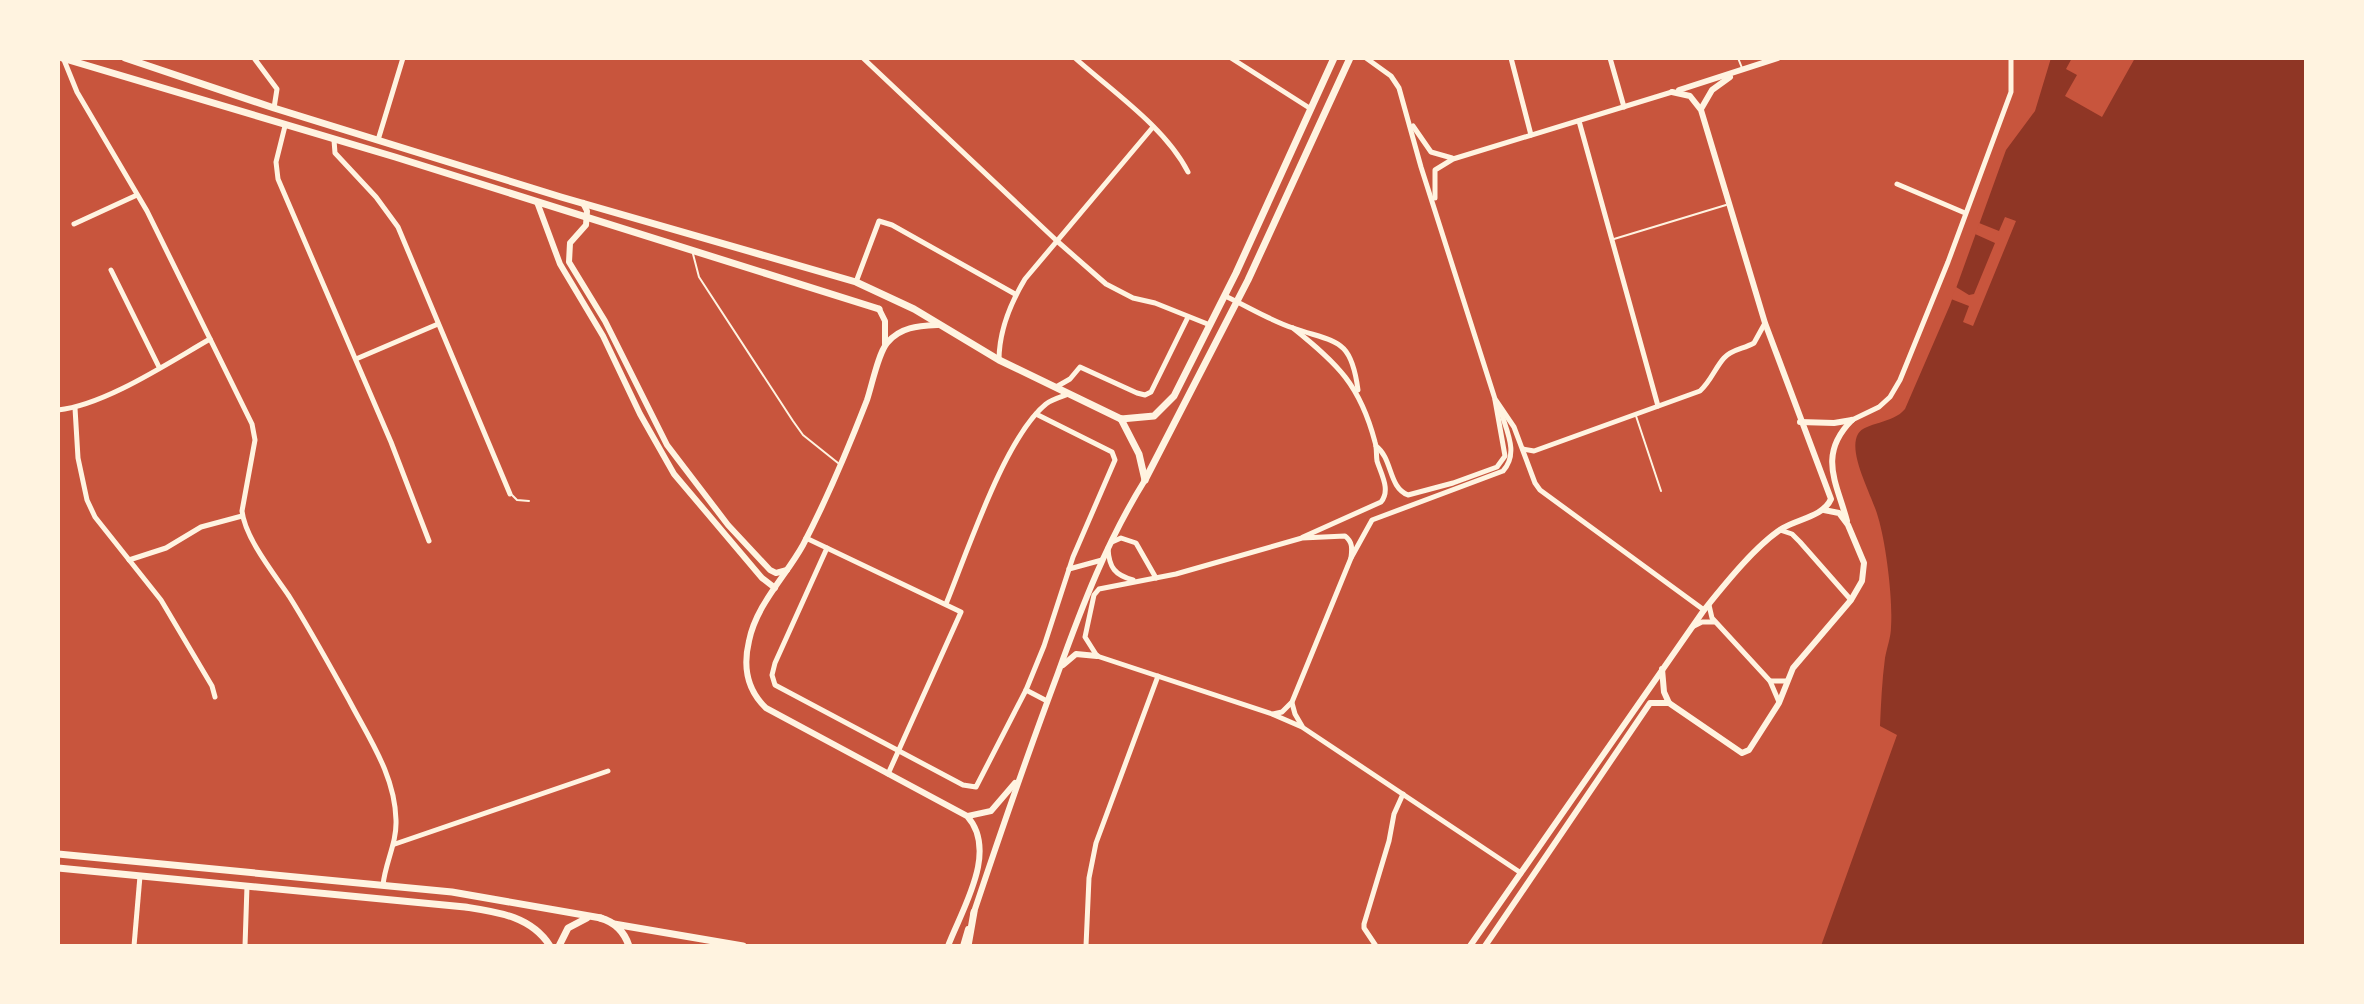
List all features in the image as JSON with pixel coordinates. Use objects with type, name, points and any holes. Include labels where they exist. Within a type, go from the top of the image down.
[{"type":"main road","points":[[63,58],[879,309]]},
{"type":"main road","points":[[125,58],[274,108],[583,203],[856,282],[914,309],[999,360],[1121,419],[1149,418],[1165,408],[1174,396],[1225,296],[1334,58]]},
{"type":"main road","points":[[1145,480],[1236,302],[1350,58]]},
{"type":"main road","points":[[1121,419],[1139,454],[1145,480]]},
{"type":"main road","points":[[58,854],[452,892],[743,946]]},
{"type":"main road","points":[[58,868],[465,907],[509,914],[527,924],[550,946]]},
{"type":"main road","points":[[966,946],[974,912]]},
{"type":"main road","points":[[559,946],[568,928],[578,921],[601,918]]},
{"type":"main road","points":[[614,924],[621,930],[629,946]]},
{"type":"street","points":[[63,58],[77,92],[137,195],[254,432],[242,516],[260,553],[322,648],[383,763],[395,807],[394,844],[385,868],[383,885]]},
{"type":"street","points":[[254,58],[277,89],[274,108]]},
{"type":"street","points":[[378,140],[403,58]]},
{"type":"street","points":[[863,58],[1106,284],[1133,298],[1210,325]]},
{"type":"street","points":[[1075,58],[1153,127],[1180,156],[1188,172]]},
{"type":"street","points":[[1231,58],[1311,109]]},
{"type":"street","points":[[1366,58],[1391,76],[1399,88],[1495,399],[1505,456],[1497,467],[1408,495],[1395,485],[1385,455],[1376,445]]},
{"type":"street","points":[[1511,58],[1531,135]]},
{"type":"street","points":[[1610,58],[1624,107]]},
{"type":"street","points":[[1435,207],[1435,170],[1453,159],[1778,58]]},
{"type":"street","points":[[1800,422],[1852,420],[1879,407],[1890,397],[1900,380],[2011,92],[2011,58]]},
{"type":"street","points":[[1701,110],[1712,90],[1740,71]]},
{"type":"street","points":[[1470,946],[1707,607],[1734,574],[1779,530],[1829,504],[1828,487],[1800,422],[1765,323],[1701,110],[1690,96],[1672,92]]},
{"type":"street","points":[[1410,121],[1431,152],[1453,159]]},
{"type":"street","points":[[1579,121],[1658,406]]},
{"type":"street","points":[[285,126],[276,162],[278,179],[356,359],[429,541]]},
{"type":"street","points":[[999,360],[999,340],[1015,294],[1153,127]]},
{"type":"street","points":[[334,140],[335,153],[376,197],[398,227],[510,494]]},
{"type":"street","points":[[1897,184],[1965,213]]},
{"type":"street","points":[[74,224],[137,195]]},
{"type":"street","points":[[537,202],[560,264],[603,336],[655,443],[674,474],[762,578],[775,588]]},
{"type":"street","points":[[583,203],[588,218],[586,225],[570,243],[569,262],[605,321],[667,445],[728,525],[770,570],[776,573],[787,570]]},
{"type":"street","points":[[856,282],[879,221],[892,225],[1015,294]]},
{"type":"street","points":[[552,244],[570,243]]},
{"type":"street","points":[[111,270],[159,367]]},
{"type":"street","points":[[1225,296],[1293,328],[1325,337],[1344,348],[1352,359],[1358,395],[1376,445],[1386,496],[1381,502],[1317,528],[1302,538]]},
{"type":"street","points":[[879,309],[885,321],[885,344],[863,410],[806,538],[749,637],[747,676],[756,699],[791,723],[967,816],[978,831],[980,854],[976,873],[948,946]]},
{"type":"street","points":[[1056,387],[1070,379],[1080,367],[1137,393],[1145,395],[1151,392],[1188,317]]},
{"type":"street","points":[[1522,449],[1534,451],[1700,391],[1712,379],[1725,357],[1754,343],[1765,323]]},
{"type":"street","points":[[356,359],[438,324]]},
{"type":"street","points":[[885,344],[913,326],[937,325]]},
{"type":"street","points":[[1293,328],[1339,366],[1358,395]]},
{"type":"street","points":[[58,410],[75,408],[210,339]]},
{"type":"street","points":[[946,604],[1018,438],[1049,401],[1071,394]]},
{"type":"street","points":[[1495,399],[1514,427],[1540,490],[1707,607],[1715,622],[1770,681],[1779,703]]},
{"type":"street","points":[[1272,714],[1282,712],[1292,702],[1351,558],[1366,530],[1379,516],[1503,471],[1510,462],[1512,452],[1500,407]]},
{"type":"street","points":[[75,408],[78,458],[87,500],[95,517],[161,600],[212,686],[215,697]]},
{"type":"street","points":[[827,548],[775,663],[772,675],[775,685],[963,785],[976,787],[1026,690],[1069,569],[1114,468],[1115,455],[1036,414]]},
{"type":"street","points":[[1485,946],[1654,702],[1669,703],[1742,753],[1749,750],[1779,703],[1793,668],[1851,600],[1862,581],[1864,563],[1833,479],[1832,463],[1838,439],[1852,420]]},
{"type":"street","points":[[1527,463],[1534,451]]},
{"type":"street","points":[[686,470],[699,493],[697,501]]},
{"type":"street","points":[[974,912],[1019,777],[1102,560],[1145,480]]},
{"type":"street","points":[[1820,511],[1839,513],[1848,525]]},
{"type":"street","points":[[129,560],[166,548],[201,527],[242,516]]},
{"type":"street","points":[[1779,530],[1792,534],[1851,600]]},
{"type":"street","points":[[1097,656],[1089,646],[1085,633],[1094,595],[1105,586],[1156,578],[1302,538],[1345,536],[1352,549],[1351,558]]},
{"type":"street","points":[[806,538],[961,612],[888,774]]},
{"type":"street","points":[[1109,545],[1118,538],[1136,543],[1156,578]]},
{"type":"street","points":[[1109,545],[1109,561],[1113,570],[1120,576],[1137,581]]},
{"type":"street","points":[[1069,569],[1102,560]]},
{"type":"street","points":[[1692,628],[1702,622],[1715,622]]},
{"type":"street","points":[[1057,675],[1071,655],[1097,656],[1272,714],[1302,727],[1521,873]]},
{"type":"street","points":[[1662,669],[1664,692],[1669,703]]},
{"type":"street","points":[[1086,946],[1094,851],[1158,676]]},
{"type":"street","points":[[1770,681],[1786,681]]},
{"type":"street","points":[[1026,690],[1047,701]]},
{"type":"street","points":[[1292,702],[1302,727]]},
{"type":"street","points":[[394,844],[608,771]]},
{"type":"street","points":[[967,816],[991,811],[1019,777]]},
{"type":"street","points":[[1376,946],[1364,924],[1394,814],[1403,794]]},
{"type":"street","points":[[134,946],[140,876]]},
{"type":"street","points":[[245,946],[247,886]]},
{"type":"lane","points":[[1738,58],[1740,71]]},
{"type":"lane","points":[[1612,240],[1728,204]]},
{"type":"lane","points":[[691,249],[699,277],[793,421],[810,441],[839,463]]},
{"type":"lane","points":[[1635,414],[1661,491]]},
{"type":"lane","points":[[510,494],[517,500],[529,501]]},
{"type":"shaded area","points":[[2051,58],[2306,58],[2306,946],[1821,946],[1897,735],[1880,726],[1884,666],[1891,631],[1890,587],[1881,528],[1858,463],[1855,442],[1862,430],[1894,418],[1905,409],[1950,305],[2006,150],[2035,111]]},
{"type":"pier","points":[[2072,58],[2135,58],[2102,117],[2065,96],[2077,75],[2066,69]]},
{"type":"pier","points":[[2005,217],[2016,221],[1973,326],[1963,322],[1969,306],[1951,299],[1956,287],[1969,295],[1974,294],[1995,243],[1975,234],[1979,223],[1999,231]]}]
